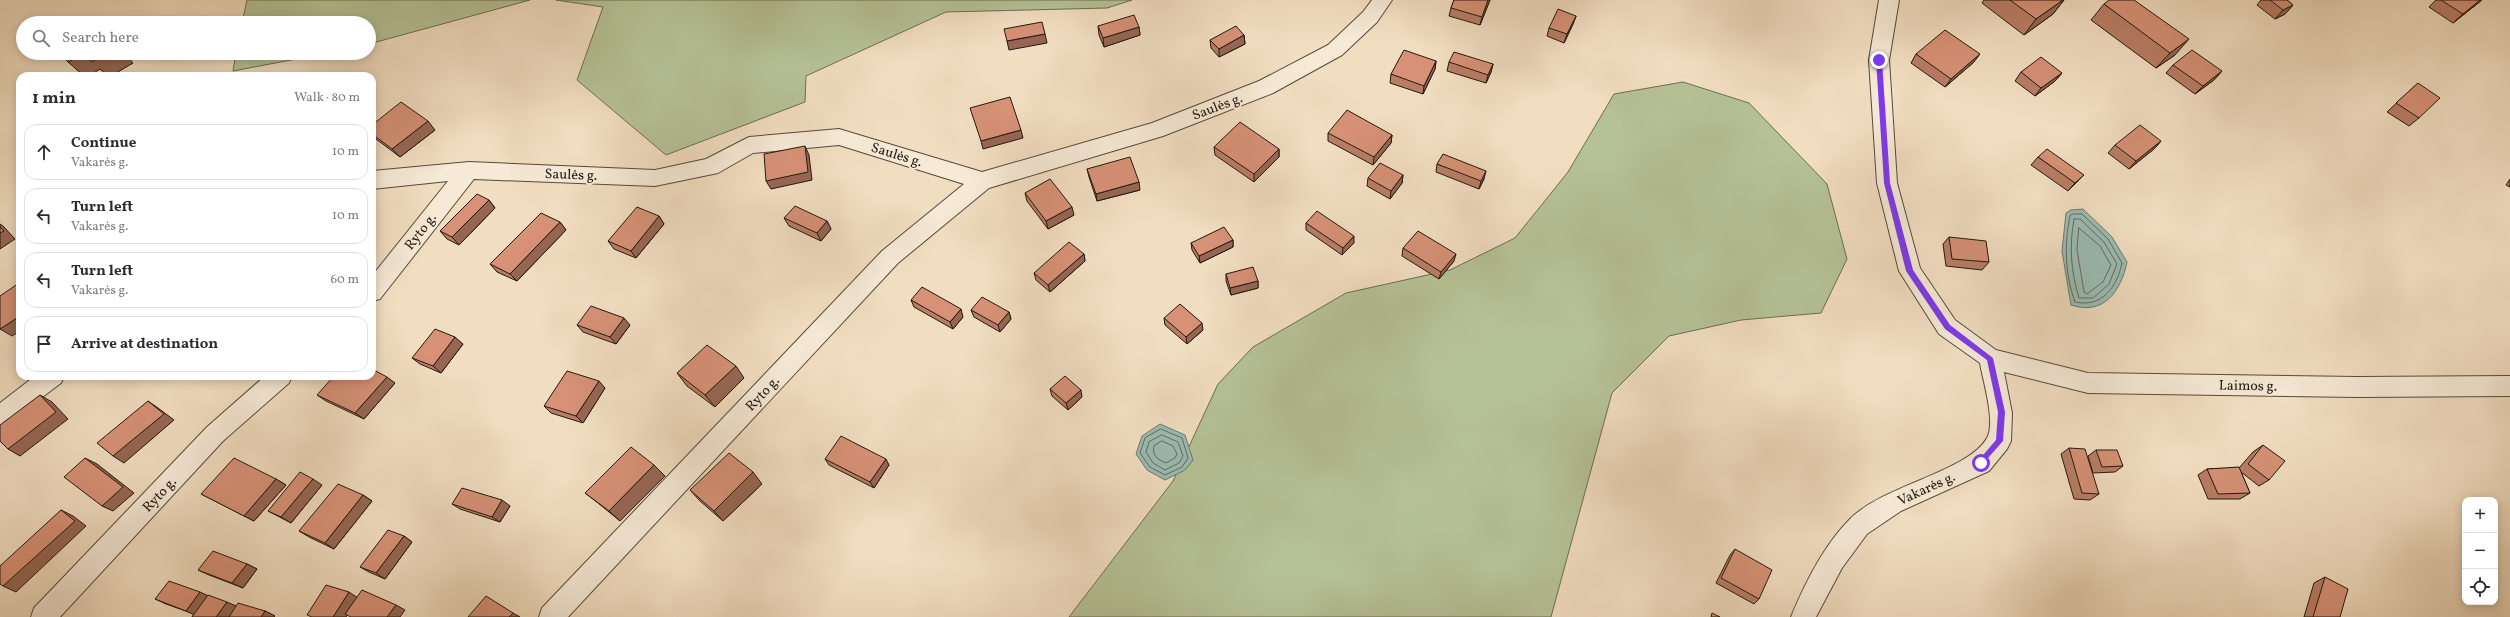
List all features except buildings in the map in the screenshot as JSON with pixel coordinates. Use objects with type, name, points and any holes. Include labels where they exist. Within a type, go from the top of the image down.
[{"type":"street","name":"Saulės g.","points":[[376,180],[469,170],[655,178],[711,167],[749,145],[839,137],[982,181],[1156,130],[1266,87],[1335,50],[1370,17],[1382,0]]},
{"type":"street","points":[[1889,0],[1879,60],[1887,183],[1910,271],[1947,327],[1990,358]]},
{"type":"street","name":"Ryto g.","points":[[376,287],[469,170]]},
{"type":"street","name":"Ryto g.","points":[[552,617],[890,257],[982,181]]},
{"type":"street","name":"Laimos g.","points":[[1990,358],[2088,383],[2357,387],[2510,386]]},
{"type":"street","name":"Vakarės g.","points":[[1803,617],[1833,560],[1858,526],[1893,503],[1981,463],[1999,441],[2001,412],[1990,358]]},
{"type":"street","points":[[0,416],[48,380]]},
{"type":"street","name":"Ryto g.","points":[[43,617],[215,434],[276,380]]},
{"type":"green space","points":[[247,0],[530,0],[376,42],[376,16],[244,16]]},
{"type":"green space","points":[[556,0],[1132,0],[1107,8],[946,12],[806,76],[805,102],[666,155],[577,80],[603,7]]},
{"type":"green space","points":[[235,60],[291,60],[233,71]]},
{"type":"green space","points":[[1683,82],[1749,103],[1827,184],[1847,259],[1821,313],[1741,320],[1669,336],[1612,393],[1551,617],[1069,617],[1173,481],[1218,384],[1253,347],[1346,293],[1450,270],[1515,238],[1568,172],[1614,94]]},
{"type":"water","points":[[2083,209],[2112,237],[2127,262],[2120,282],[2109,298],[2102,304],[2083,308],[2071,305],[2062,251],[2066,213],[2071,210]]},
{"type":"water","points":[[1160,424],[1185,435],[1193,460],[1185,470],[1165,480],[1147,470],[1136,454],[1142,436]]},
{"type":"route","points":[[1879,60],[1887,183],[1910,271],[1947,327],[1990,358],[2001,412],[1999,441],[1981,463]]}]
